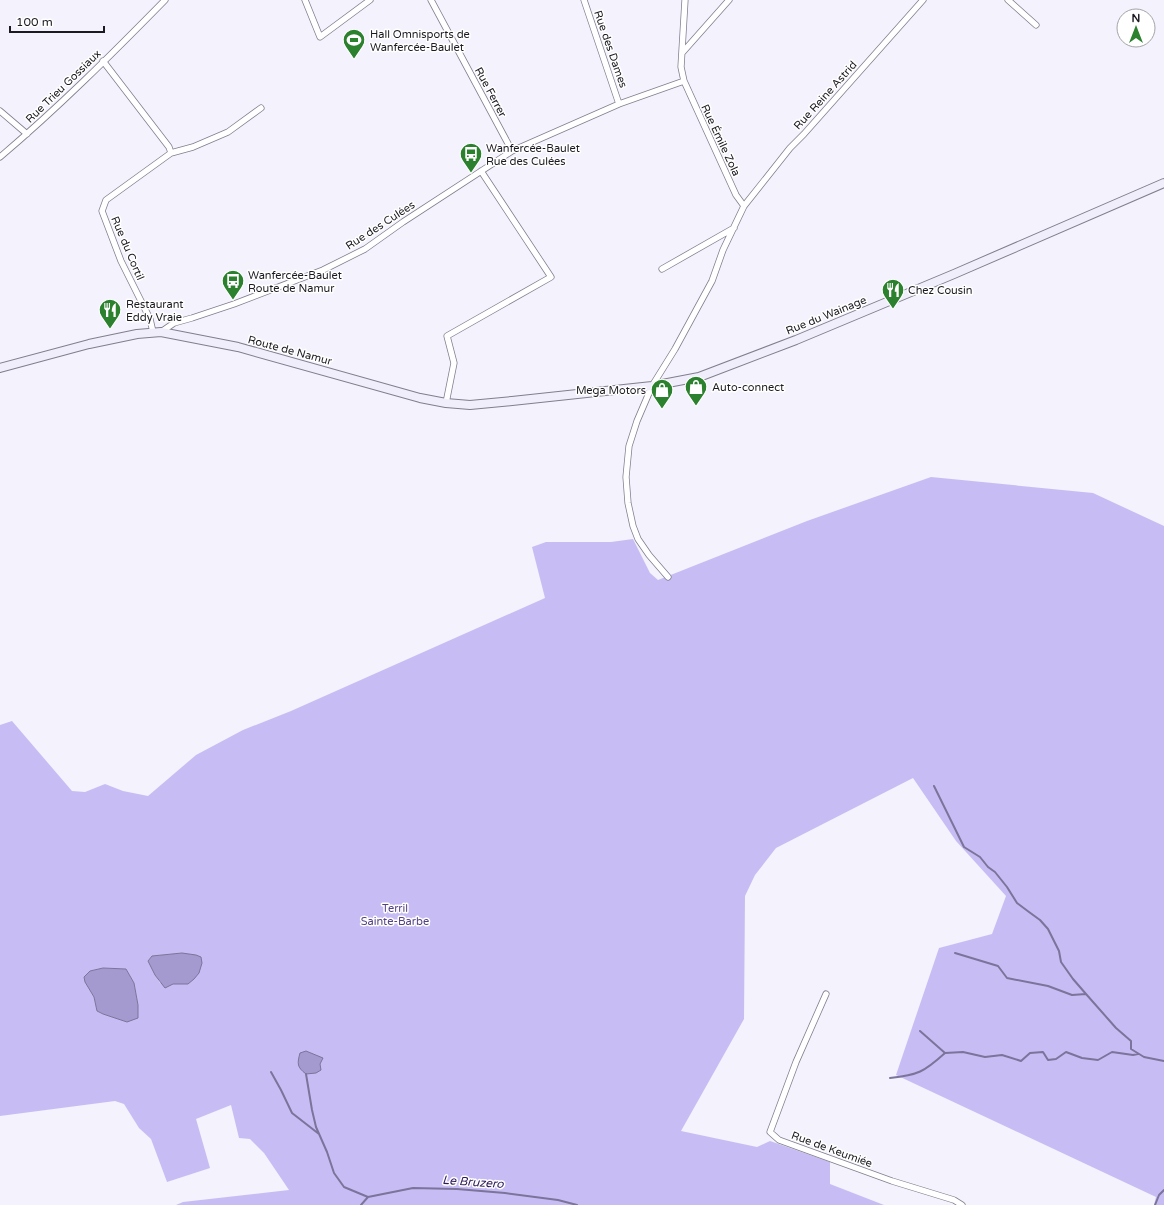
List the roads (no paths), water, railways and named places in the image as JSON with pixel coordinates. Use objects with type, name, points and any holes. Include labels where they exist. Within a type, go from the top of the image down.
[{"type":"main road","name":"Rue du Wainage","points":[[575,394],[652,386],[699,377],[796,340],[954,274],[1164,183]]},
{"type":"main road","name":"Route de Namur","points":[[0,368],[89,344],[136,334],[157,332],[238,347],[446,404],[470,405],[575,394]]},
{"type":"street","name":"Rue Trieu Gossiaux","points":[[0,157],[27,134],[165,0]]},
{"type":"street","points":[[306,0],[320,37],[370,0]]},
{"type":"street","name":"Rue Ferrer","points":[[431,0],[512,151]]},
{"type":"street","name":"Rue des Dames","points":[[584,0],[619,104]]},
{"type":"street","name":"Rue Émile Zola","points":[[685,0],[681,66],[684,81],[736,195],[744,206]]},
{"type":"street","points":[[682,53],[729,0]]},
{"type":"street","name":"Rue Reine Astrid","points":[[668,577],[649,555],[638,539],[633,526],[628,503],[626,478],[629,446],[637,421],[652,386],[675,349],[712,281],[723,250],[744,206],[790,148],[922,0]]},
{"type":"street","points":[[1008,0],[1036,25]]},
{"type":"street","points":[[103,61],[169,147],[172,153]]},
{"type":"street","name":"Rue des Culées","points":[[157,332],[174,323],[234,304],[323,270],[365,249],[403,222],[512,151],[619,104],[684,81]]},
{"type":"street","name":"Rue du Cortil","points":[[157,332],[121,261],[102,211],[106,200],[172,153],[193,147],[228,132],[261,108]]},
{"type":"street","points":[[0,111],[27,134]]},
{"type":"street","points":[[446,404],[454,363],[447,336],[551,277],[481,171]]},
{"type":"street","points":[[662,269],[734,228]]},
{"type":"street","name":"Rue de Keumiée","points":[[826,994],[796,1062],[770,1132],[779,1140],[892,1181],[954,1200],[962,1205]]},
{"type":"waterway","points":[[934,786],[964,847],[980,857],[988,867],[995,872],[1017,903],[1040,920],[1048,929],[1059,951],[1061,962],[1086,994]]},
{"type":"waterway","points":[[955,953],[998,966],[1007,978],[1048,986],[1072,995],[1086,994],[1116,1028],[1131,1041],[1131,1049],[1144,1057],[1164,1061]]},
{"type":"waterway","points":[[920,1031],[945,1053],[963,1052],[985,1057],[1002,1055],[1021,1061],[1030,1053],[1043,1052],[1048,1060],[1056,1059],[1066,1052],[1082,1058],[1098,1060],[1112,1052],[1133,1055],[1138,1054]]},
{"type":"waterway","points":[[890,1078],[907,1076],[920,1072],[945,1053]]},
{"type":"waterway","points":[[271,1072],[292,1113],[319,1134]]},
{"type":"waterway","points":[[306,1074],[316,1127],[334,1173],[344,1187],[368,1197]]},
{"type":"waterway","name":"Le Bruzero","points":[[368,1197],[413,1188],[457,1189],[505,1193],[558,1200],[577,1205]]},
{"type":"waterway","points":[[1155,1205],[1159,1195],[1164,1190]]},
{"type":"waterway","points":[[361,1205],[368,1197]]},
{"type":"place","name":"Hall Omnisports de Wanfercée-Baulet","points":[[354,60]]},
{"type":"place","name":"Wanfercée-Baulet Rue des Culées","points":[[471,174]]},
{"type":"place","name":"Wanfercée-Baulet Route de Namur","points":[[233,300]]},
{"type":"place","name":"Chez Cousin","points":[[893,310]]},
{"type":"place","name":"Restaurant Eddy Vraie","points":[[110,330]]},
{"type":"place","name":"Auto-connect","points":[[696,406]]},
{"type":"place","name":"Mega Motors","points":[[662,410]]},
{"type":"park label","name":"Terril Sainte-Barbe","points":[[395,914]]}]
